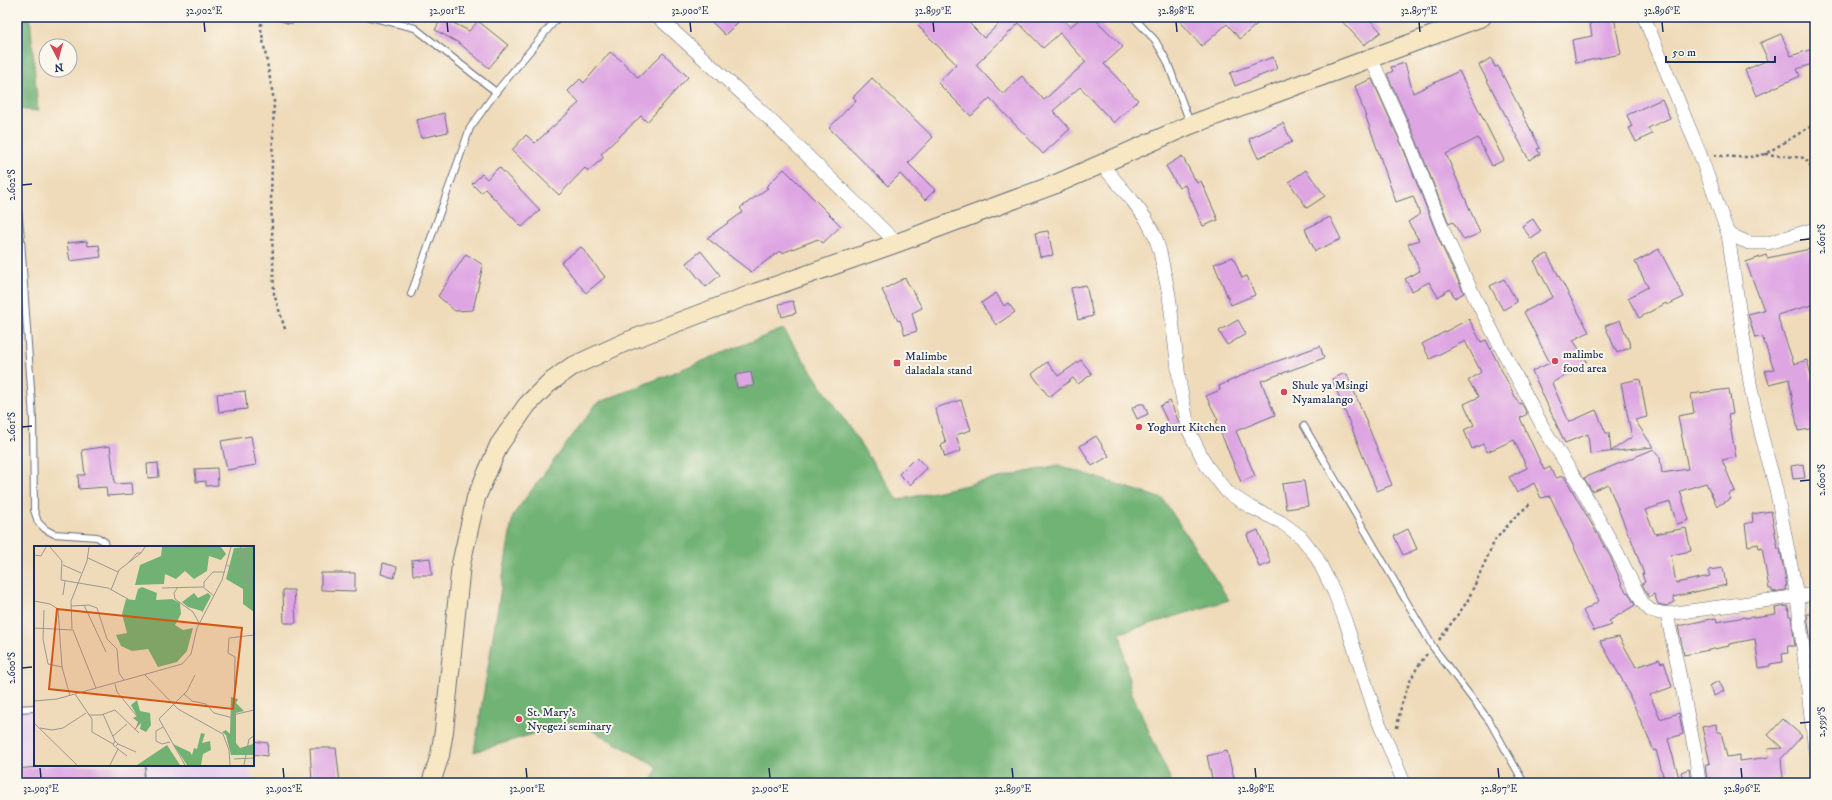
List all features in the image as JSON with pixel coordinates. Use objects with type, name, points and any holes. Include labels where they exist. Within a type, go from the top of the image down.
[{"type":"main road","points":[[431,783],[440,756],[461,564],[476,498],[499,445],[527,405],[548,384],[571,367],[628,341],[755,292],[897,243],[1056,184],[1190,125],[1482,17]]},
{"type":"street","points":[[658,17],[759,109],[897,243]]},
{"type":"street","points":[[1644,17],[1700,154],[1728,234],[1751,389],[1777,496],[1797,596],[1815,751]]},
{"type":"street","points":[[1371,58],[1410,145],[1446,237],[1476,300],[1544,429],[1617,552],[1642,602],[1651,611],[1667,614],[1815,594]]},
{"type":"street","points":[[1101,164],[1132,200],[1146,219],[1155,236],[1160,252],[1168,295],[1180,386],[1189,431],[1202,458],[1227,492],[1250,507],[1281,522],[1301,536],[1316,556],[1334,592],[1345,620],[1377,718],[1404,783]]},
{"type":"street","points":[[1728,234],[1749,243],[1768,243],[1815,230]]},
{"type":"street","points":[[1667,614],[1695,751],[1699,783]]},
{"type":"lane","points":[[280,17],[289,20],[304,17]]},
{"type":"lane","points":[[370,17],[415,28],[496,92]]},
{"type":"lane","points":[[410,294],[470,128],[496,92],[558,17]]},
{"type":"lane","points":[[1133,17],[1155,40],[1167,61],[1190,125]]},
{"type":"lane","points":[[17,200],[33,418],[34,510],[38,522],[45,529],[54,534],[97,537],[105,542],[106,546]]},
{"type":"lane","points":[[1304,426],[1433,647],[1490,722],[1524,783]]},
{"type":"lane","points":[[17,709],[34,708]]},
{"type":"path","points":[[261,17],[261,29],[274,101],[271,196],[274,294],[286,332]]},
{"type":"path","points":[[1765,154],[1815,124]]},
{"type":"path","points":[[1700,154],[1746,158],[1765,154],[1805,158],[1815,172]]},
{"type":"path","points":[[1396,733],[1402,702],[1419,664],[1467,602],[1495,540],[1515,517],[1531,503]]},
{"type":"shaded area","points":[[34,705],[34,766],[247,766],[255,783],[17,783],[17,708]]},
{"type":"green space","points":[[17,17],[30,17],[38,111],[17,109]]},
{"type":"green space","points":[[783,329],[898,500],[1058,465],[1163,499],[1229,600],[1120,633],[1131,691],[1172,783],[651,783],[658,767],[575,721],[474,752],[513,515],[597,403]]},
{"type":"building","points":[[442,17],[469,31],[478,21],[508,45],[489,68],[459,43],[435,30]]},
{"type":"building","points":[[707,17],[743,17],[725,35]]},
{"type":"building","points":[[928,17],[963,17],[984,38],[1006,17],[1061,17],[1070,27],[1082,17],[1093,17],[1123,47],[1104,64],[1138,100],[1114,123],[1080,87],[1053,111],[1070,129],[1043,154],[990,98],[971,116],[938,83],[956,64],[918,26]],"holes":[[[1019,23],[1043,48],[1060,33],[1086,62],[1044,100],[1022,76],[1003,94],[976,65]]]},
{"type":"building","points":[[1176,17],[1265,17],[1240,39],[1227,24],[1202,46]]},
{"type":"building","points":[[1338,17],[1368,17],[1381,32],[1364,45]]},
{"type":"building","points":[[1589,17],[1614,17],[1621,54],[1576,63],[1572,40],[1592,36]]},
{"type":"building","points":[[1781,34],[1791,56],[1815,48],[1815,63],[1797,69],[1800,76],[1756,96],[1745,70],[1768,60],[1760,43]]},
{"type":"building","points":[[610,52],[622,61],[638,78],[663,53],[688,77],[647,122],[641,116],[601,154],[604,157],[588,171],[585,168],[559,195],[512,150],[526,135],[535,143],[579,103],[568,91],[580,79],[584,83]]},
{"type":"building","points":[[1273,57],[1277,69],[1235,86],[1230,73]]},
{"type":"building","points":[[1491,58],[1495,67],[1498,66],[1540,148],[1537,149],[1540,154],[1529,160],[1479,65]]},
{"type":"building","points":[[1405,63],[1413,93],[1459,71],[1504,160],[1492,166],[1478,138],[1446,154],[1480,233],[1464,240],[1453,222],[1449,224],[1417,142],[1387,74],[1393,71],[1391,67]]},
{"type":"building","points":[[872,78],[933,137],[908,163],[935,190],[925,200],[900,174],[888,186],[829,128],[856,100],[853,97]]},
{"type":"building","points":[[1372,79],[1403,148],[1439,240],[1464,293],[1455,298],[1450,289],[1438,297],[1429,282],[1412,291],[1405,279],[1420,271],[1408,244],[1419,240],[1408,222],[1420,214],[1413,196],[1396,202],[1355,86]]},
{"type":"building","points":[[1662,99],[1670,118],[1648,128],[1652,134],[1636,142],[1629,128],[1632,127],[1627,115]]},
{"type":"building","points":[[444,113],[448,132],[421,138],[417,120]]},
{"type":"building","points":[[1283,123],[1292,142],[1258,158],[1249,139]]},
{"type":"building","points":[[1182,156],[1197,183],[1201,181],[1218,220],[1203,226],[1185,185],[1179,188],[1166,166]]},
{"type":"building","points":[[499,167],[540,210],[522,227],[485,189],[481,193],[472,184],[482,174],[487,179]]},
{"type":"building","points":[[784,169],[841,226],[823,243],[818,239],[782,253],[780,251],[751,272],[707,238],[743,212],[740,208],[768,188],[766,187]]},
{"type":"building","points":[[1306,170],[1325,196],[1307,208],[1289,182]]},
{"type":"building","points":[[1330,217],[1341,239],[1315,251],[1305,229]]},
{"type":"building","points":[[1533,219],[1541,232],[1531,239],[1522,226]]},
{"type":"building","points":[[1048,231],[1053,255],[1040,257],[1035,233]]},
{"type":"building","points":[[87,241],[88,246],[99,245],[101,257],[70,261],[67,243]]},
{"type":"building","points":[[581,247],[605,277],[586,293],[561,262]]},
{"type":"building","points":[[1815,248],[1815,304],[1777,315],[1794,364],[1807,360],[1815,390],[1815,428],[1798,431],[1789,379],[1769,384],[1765,371],[1774,369],[1762,336],[1755,338],[1748,314],[1764,310],[1746,262],[1766,255],[1767,258]]},
{"type":"building","points":[[1659,249],[1684,297],[1667,305],[1666,303],[1639,318],[1628,298],[1648,287],[1635,262]]},
{"type":"building","points":[[701,251],[720,275],[706,287],[686,263]]},
{"type":"building","points":[[466,254],[483,265],[473,310],[455,311],[438,296]]},
{"type":"building","points":[[1547,254],[1589,332],[1573,340],[1587,361],[1552,383],[1569,422],[1596,410],[1606,433],[1609,433],[1611,451],[1632,437],[1621,383],[1640,379],[1647,417],[1635,420],[1653,447],[1590,454],[1588,434],[1565,443],[1532,371],[1550,363],[1524,312],[1553,297],[1534,261]]},
{"type":"building","points":[[1233,257],[1242,278],[1247,276],[1255,295],[1231,305],[1214,264]]},
{"type":"building","points":[[905,278],[922,308],[912,313],[917,331],[905,335],[900,320],[898,321],[882,290]]},
{"type":"building","points":[[1504,279],[1517,302],[1503,310],[1490,286]]},
{"type":"building","points":[[1086,285],[1093,316],[1078,320],[1071,288]]},
{"type":"building","points":[[996,293],[1004,306],[1008,303],[1015,312],[996,325],[981,303]]},
{"type":"building","points":[[793,301],[796,313],[782,317],[779,304]]},
{"type":"building","points":[[1469,319],[1481,342],[1486,340],[1519,404],[1521,403],[1527,414],[1520,418],[1544,470],[1550,467],[1555,478],[1564,476],[1610,556],[1623,587],[1627,593],[1628,592],[1635,605],[1609,621],[1612,625],[1594,631],[1583,611],[1599,601],[1550,496],[1541,498],[1534,483],[1517,493],[1509,477],[1527,468],[1514,440],[1487,452],[1483,444],[1472,449],[1464,430],[1474,425],[1464,404],[1479,397],[1468,381],[1481,372],[1465,341],[1430,359],[1422,344]]},
{"type":"building","points":[[1238,320],[1246,334],[1227,345],[1219,331]]},
{"type":"building","points":[[1620,320],[1631,347],[1617,353],[1605,326]]},
{"type":"building","points":[[1320,346],[1324,358],[1261,381],[1275,415],[1236,431],[1255,476],[1241,482],[1216,421],[1218,420],[1206,396],[1220,390],[1219,386],[1258,368]]},
{"type":"building","points":[[1081,360],[1092,374],[1078,384],[1073,378],[1049,397],[1032,374],[1047,362],[1058,376]]},
{"type":"building","points":[[751,372],[754,386],[737,388],[735,375]]},
{"type":"building","points":[[1343,374],[1347,374],[1392,485],[1377,491],[1332,379]]},
{"type":"building","points":[[1729,389],[1733,414],[1728,415],[1736,457],[1722,460],[1735,491],[1728,494],[1731,499],[1717,506],[1706,483],[1680,491],[1689,520],[1677,524],[1670,502],[1645,510],[1655,534],[1686,528],[1691,551],[1671,555],[1676,583],[1710,576],[1709,570],[1723,568],[1726,585],[1673,597],[1675,602],[1666,606],[1658,604],[1654,594],[1649,597],[1642,584],[1645,582],[1642,574],[1644,574],[1608,484],[1592,491],[1584,478],[1654,449],[1660,458],[1662,473],[1688,469],[1678,416],[1694,413],[1691,394]]},
{"type":"building","points":[[245,391],[247,409],[219,412],[217,394]]},
{"type":"building","points":[[961,400],[971,430],[956,435],[961,451],[945,457],[941,445],[946,443],[935,408]]},
{"type":"building","points":[[1170,401],[1179,422],[1170,427],[1160,406]]},
{"type":"building","points":[[1139,404],[1144,404],[1148,414],[1137,419],[1132,408]]},
{"type":"building","points":[[251,436],[256,465],[227,470],[221,441]]},
{"type":"building","points":[[1096,436],[1109,456],[1092,466],[1080,446]]},
{"type":"building","points":[[110,446],[115,484],[132,483],[133,494],[107,496],[106,487],[79,489],[78,475],[85,475],[82,450]]},
{"type":"building","points":[[916,457],[927,468],[910,485],[899,474]]},
{"type":"building","points":[[158,463],[159,477],[148,478],[147,464]]},
{"type":"building","points":[[1803,464],[1805,478],[1793,479],[1791,466]]},
{"type":"building","points":[[217,468],[218,485],[206,486],[206,481],[196,482],[195,469]]},
{"type":"building","points":[[1304,481],[1308,506],[1286,509],[1282,484]]},
{"type":"building","points":[[1771,511],[1787,586],[1785,586],[1786,590],[1772,592],[1772,589],[1769,589],[1762,547],[1759,548],[1758,544],[1748,546],[1745,524],[1753,522],[1752,514]]},
{"type":"building","points":[[1408,529],[1417,549],[1403,555],[1394,536]]},
{"type":"building","points":[[1258,530],[1271,563],[1259,567],[1247,535]]},
{"type":"building","points":[[430,558],[432,575],[413,575],[412,560]]},
{"type":"building","points":[[383,563],[397,567],[394,578],[381,574]]},
{"type":"building","points":[[321,573],[355,573],[355,591],[321,590]]},
{"type":"building","points":[[283,590],[294,590],[296,623],[284,623]]},
{"type":"building","points":[[1788,606],[1789,616],[1791,616],[1795,646],[1787,646],[1788,653],[1782,654],[1783,662],[1770,664],[1770,666],[1759,668],[1755,639],[1684,655],[1678,626],[1716,618],[1717,622],[1776,614],[1775,608]]},
{"type":"building","points":[[1807,614],[1815,614],[1815,643],[1811,644]]},
{"type":"building","points":[[1619,637],[1636,667],[1659,659],[1661,663],[1664,662],[1672,687],[1650,695],[1660,719],[1679,713],[1683,734],[1668,739],[1680,781],[1665,783],[1656,750],[1654,751],[1624,683],[1600,641]]},
{"type":"building","points":[[1719,681],[1724,691],[1714,696],[1709,686]]},
{"type":"building","points":[[1783,719],[1802,736],[1781,759],[1783,778],[1746,783],[1711,783],[1711,778],[1707,779],[1705,765],[1710,763],[1702,727],[1716,724],[1717,732],[1721,732],[1727,757],[1740,755],[1740,761],[1769,757],[1768,749],[1782,748],[1768,735]]},
{"type":"building","points":[[254,741],[268,743],[267,756],[254,754]]},
{"type":"building","points":[[310,748],[336,748],[340,783],[312,783]]},
{"type":"building","points":[[1227,751],[1235,783],[1213,783],[1207,756]]},
{"type":"building","points":[[46,766],[146,766],[142,783],[17,783],[17,769]]},
{"type":"building","points":[[1689,769],[1691,783],[1684,783],[1681,772]]},
{"type":"place","name":"malimbe food area","points":[[1555,361]]},
{"type":"place","name":"Malimbe daladala stand","points":[[897,363]]},
{"type":"place","name":"Shule ya Msingi Nyamalango","points":[[1284,392]]},
{"type":"place","name":"Yoghurt Kitchen","points":[[1139,427]]},
{"type":"place","name":"St. Mary's Nyegezi seminary","points":[[519,719]]}]
